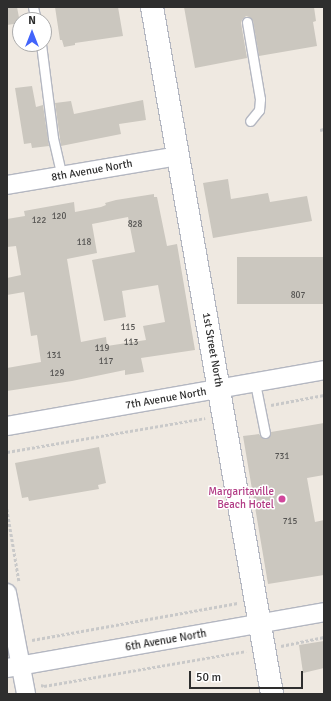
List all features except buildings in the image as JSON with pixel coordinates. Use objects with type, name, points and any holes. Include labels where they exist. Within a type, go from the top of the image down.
[{"type":"street","name":"1st Street North","points":[[152,7],[260,624],[256,651],[272,694]]},
{"type":"street","name":"8th Avenue North","points":[[7,185],[178,156]]},
{"type":"street","name":"7th Avenue North","points":[[7,426],[219,390],[324,370]]},
{"type":"street","points":[[7,593],[17,644],[14,667],[25,690]]},
{"type":"street","name":"6th Avenue North","points":[[14,667],[324,612]]},
{"type":"lane","points":[[246,22],[258,80],[260,99],[259,110],[250,121]]},
{"type":"lane","points":[[42,52],[53,138],[62,176]]},
{"type":"lane","points":[[255,383],[265,432]]},
{"type":"path","points":[[320,130],[324,129]]},
{"type":"path","points":[[260,406],[324,395]]},
{"type":"path","points":[[7,452],[208,417]]},
{"type":"path","points":[[17,644],[27,642],[35,638],[238,603]]},
{"type":"path","points":[[25,690],[38,684],[44,686],[256,651],[274,650],[286,644],[324,637]]},
{"type":"place","name":"Margaritaville Beach Hotel","points":[[282,499]]}]
